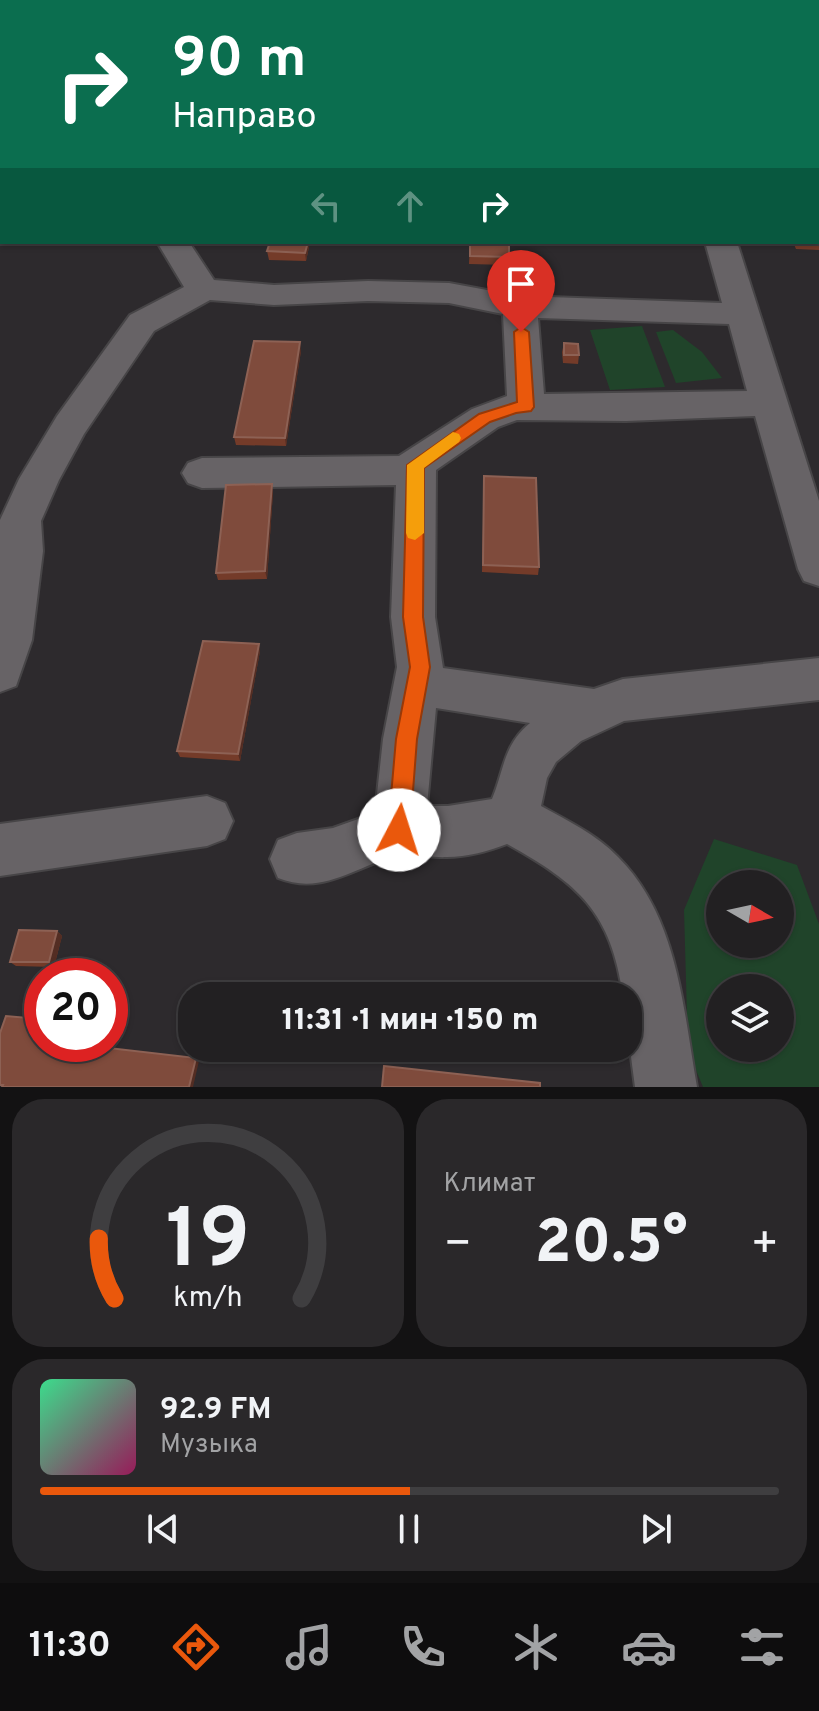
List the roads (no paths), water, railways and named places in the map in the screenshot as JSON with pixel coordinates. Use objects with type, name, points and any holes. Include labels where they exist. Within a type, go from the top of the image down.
[{"type":"street","points":[[0,672],[9,640],[22,551],[20,521],[39,479],[70,426],[142,323],[197,295],[201,285],[174,244]]},
{"type":"street","points":[[722,244],[819,569]]},
{"type":"street","points":[[199,289],[274,295],[368,291],[449,293],[520,307],[743,314]]},
{"type":"street","points":[[520,307],[526,407]]},
{"type":"street","points":[[202,473],[407,470],[485,418],[514,407],[626,408],[770,403]]},
{"type":"street","points":[[399,830],[407,739],[420,667],[413,617],[416,465]]},
{"type":"street","points":[[297,859],[333,854],[399,830],[448,832],[491,825],[510,817],[519,798],[523,774],[539,746],[564,725],[623,700],[819,679]]},
{"type":"street","points":[[419,685],[594,711]]},
{"type":"street","points":[[510,817],[578,858],[600,876],[631,919],[646,961],[666,1087]]},
{"type":"street","points":[[0,850],[207,821]]}]
